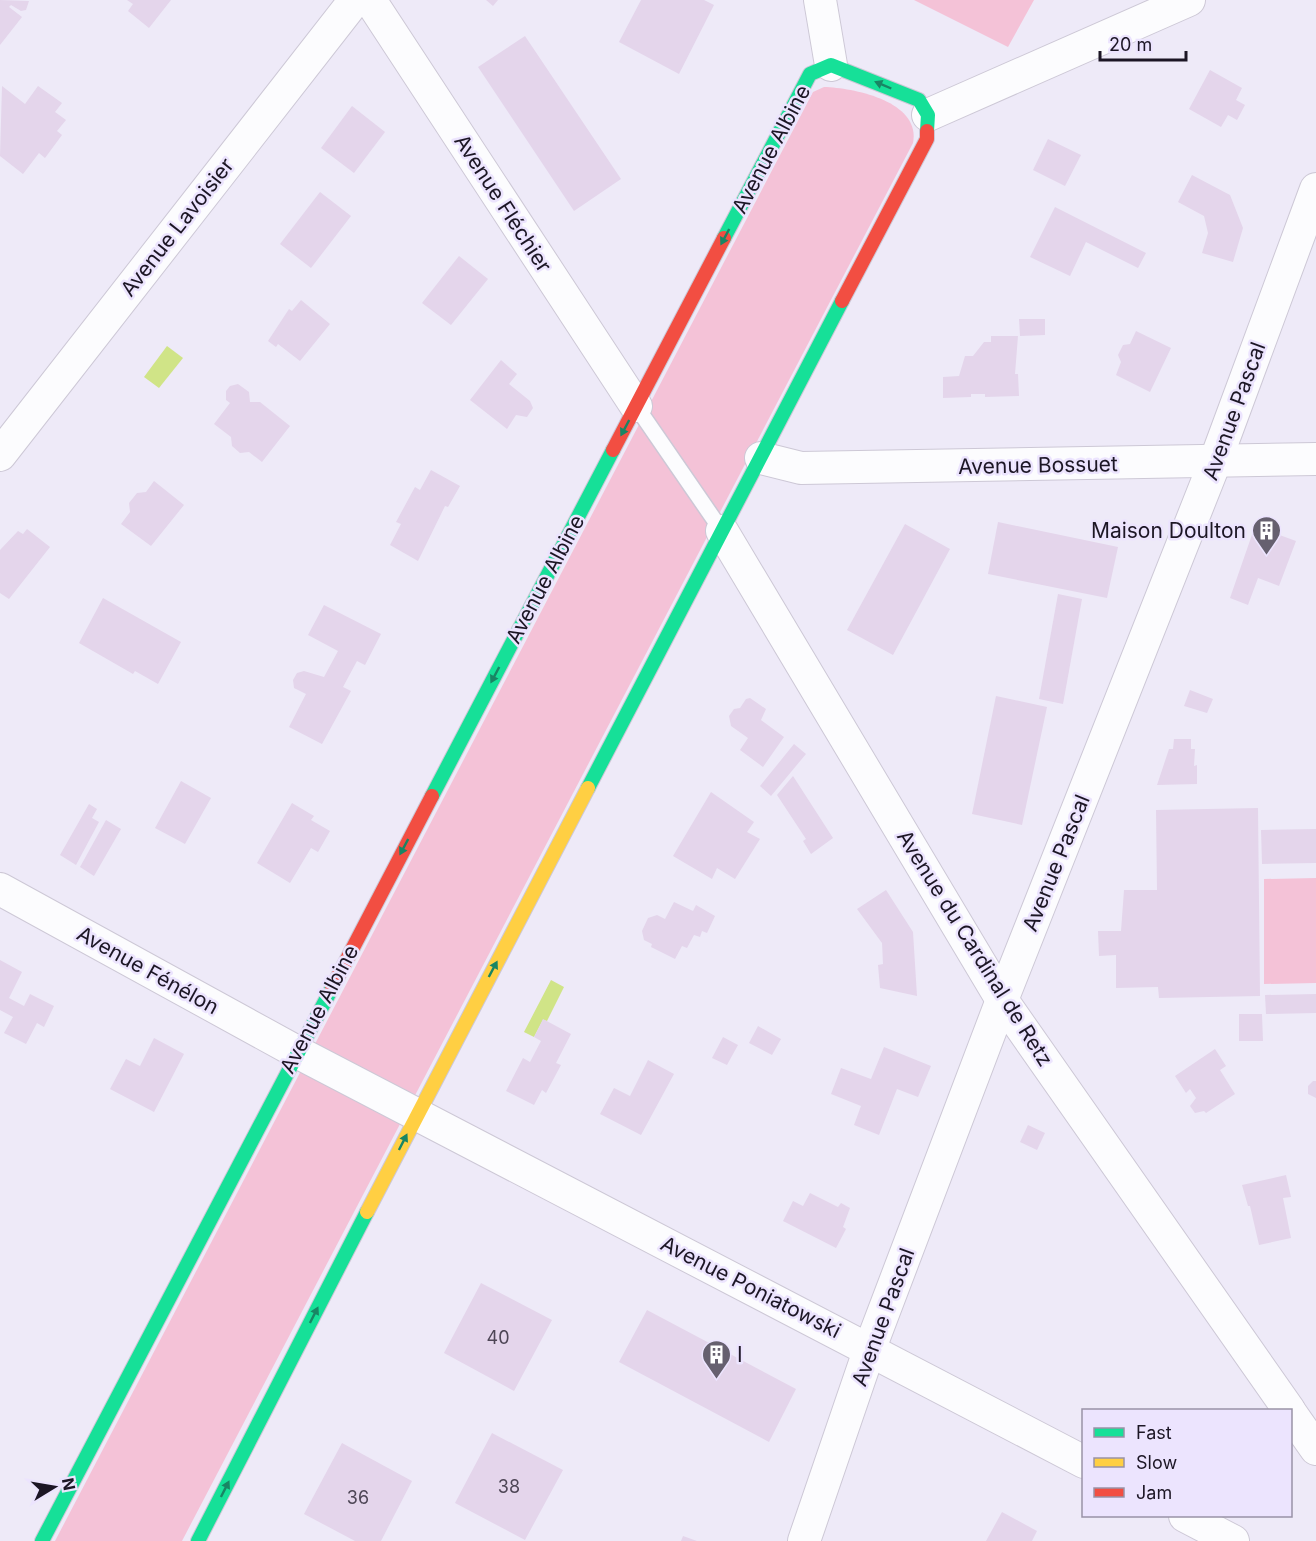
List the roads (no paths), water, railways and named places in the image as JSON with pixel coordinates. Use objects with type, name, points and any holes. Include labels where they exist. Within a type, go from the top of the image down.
[{"type":"street","name":"Avenue Lavoisier","points":[[0,454],[355,0]]},
{"type":"street","name":"Avenue Fléchier","points":[[370,0],[636,406]]},
{"type":"street","points":[[820,0],[831,65]]},
{"type":"street","points":[[198,1541],[417,1114],[927,139],[928,115],[1189,0]]},
{"type":"street","name":"Avenue Albine","points":[[42,1541],[810,74],[831,65],[919,100],[928,115]]},
{"type":"street","name":"Avenue Pascal","points":[[804,1541],[870,1348],[1002,1000],[1215,462],[1316,189]]},
{"type":"street","name":"Avenue Bossuet","points":[[761,458],[801,468],[1316,459]]},
{"type":"street","name":"Avenue du Cardinal de Retz","points":[[722,531],[1002,1000],[1289,1409]]},
{"type":"street","name":"Avenue Fénélon","points":[[0,889],[297,1052],[417,1114]]},
{"type":"street","name":"Avenue Poniatowski","points":[[417,1114],[870,1348],[1082,1461]]},
{"type":"street","name":"Avenue du Cardinal de Retz","points":[[1292,1414],[1316,1449]]},
{"type":"street","points":[[1189,1517],[1233,1541]]},
{"type":"lane","points":[[636,406],[722,531]]},
{"type":"place","name":"Maison Doulton","points":[[1267,556]]},
{"type":"place","name":"I","points":[[716,1380]]}]
